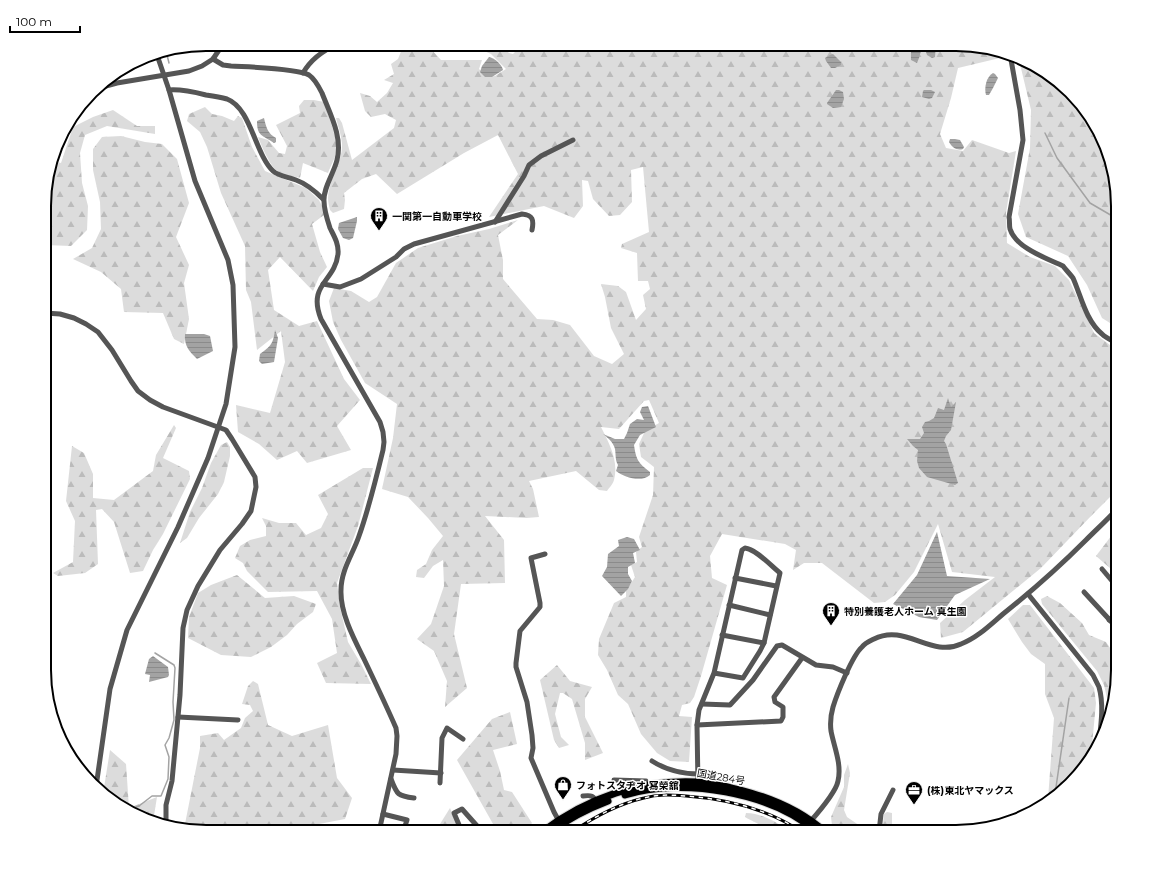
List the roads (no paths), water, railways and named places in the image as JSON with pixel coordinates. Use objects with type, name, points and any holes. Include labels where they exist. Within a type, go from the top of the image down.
[{"type":"highway","name":"国道284号","points":[[554,825],[596,802],[624,790],[649,787],[664,782],[698,781],[760,795],[779,803],[814,825]]},
{"type":"highway","name":"国道284号","points":[[556,825],[559,822]]},
{"type":"street","points":[[109,85],[189,71],[202,66],[213,59],[218,51]]},
{"type":"street","points":[[303,73],[320,54],[325,51]]},
{"type":"street","points":[[97,781],[110,689],[127,630],[178,527],[208,458],[226,404],[235,348],[233,285],[228,260],[195,180],[169,90],[158,58]]},
{"type":"street","points":[[213,59],[231,66],[286,70],[309,75],[319,87],[338,137],[339,148],[337,160],[327,185],[324,199],[328,219],[336,241],[338,254],[334,267],[323,284],[318,296],[317,304],[321,319],[376,412],[384,432],[383,450],[366,516],[342,576],[340,590],[342,602],[353,635],[396,728],[397,744],[393,770],[381,825]]},
{"type":"street","points":[[1011,61],[1020,110],[1023,140],[1009,217],[1010,229],[1017,241],[1025,248],[1063,266],[1072,278],[1095,327],[1111,340]]},
{"type":"street","points":[[169,90],[187,91],[228,100],[238,108],[245,118],[264,158],[274,172],[308,186],[324,199]]},
{"type":"street","points":[[495,222],[524,176],[529,165],[541,156],[573,140]]},
{"type":"street","points":[[323,284],[340,286],[345,285],[361,279],[396,257],[404,249],[414,244],[522,214],[531,217],[533,223],[532,230]]},
{"type":"street","points":[[51,313],[74,318],[98,332],[112,350],[130,381],[138,391],[150,400],[163,407],[226,430],[255,477],[256,487],[252,511],[220,550],[198,586],[187,610],[184,628],[172,781],[166,805],[166,820]]},
{"type":"street","points":[[810,822],[837,786],[839,780],[839,763],[832,733],[831,720],[835,702],[847,673],[861,647],[869,641],[888,634],[898,634],[931,645],[950,648],[960,645],[973,638],[1028,594],[1074,552],[1111,515]]},
{"type":"street","points":[[698,781],[697,725],[699,710],[714,673],[735,578],[742,550],[745,548],[755,552],[780,573],[764,643],[760,652],[743,678],[714,673]]},
{"type":"street","points":[[545,554],[531,558],[540,607],[520,631],[516,667],[527,702],[533,748],[531,758],[559,822]]},
{"type":"street","points":[[1102,569],[1111,580]]},
{"type":"street","points":[[735,578],[776,586]]},
{"type":"street","points":[[1084,592],[1109,620]]},
{"type":"street","points":[[1028,594],[1093,675],[1098,685],[1100,695],[1100,727]]},
{"type":"street","points":[[729,605],[770,615]]},
{"type":"street","points":[[722,635],[764,643]]},
{"type":"street","points":[[702,704],[730,705],[753,680],[779,645],[782,645],[816,665],[833,667],[847,673]]},
{"type":"street","points":[[697,725],[781,721],[783,717],[783,707],[775,702],[774,697],[802,658]]},
{"type":"street","points":[[178,717],[238,720]]},
{"type":"street","points":[[440,782],[442,738],[447,728],[463,739]]},
{"type":"street","points":[[652,761],[666,768],[690,774],[698,781]]},
{"type":"street","points":[[393,770],[440,773]]},
{"type":"street","points":[[391,779],[396,791],[402,796],[414,798]]},
{"type":"street","points":[[614,780],[646,781],[649,787]]},
{"type":"street","points":[[880,825],[881,814],[893,790]]},
{"type":"street","points":[[583,796],[591,795],[596,802]]},
{"type":"street","points":[[459,825],[454,813],[462,809],[476,825]]},
{"type":"street","points":[[383,814],[407,820],[405,825]]},
{"type":"waterway","points":[[167,56],[169,63]]},
{"type":"waterway","points":[[1045,133],[1057,158],[1090,203],[1111,215]]},
{"type":"waterway","points":[[135,808],[152,796],[161,796],[168,779],[169,757],[165,745],[169,738],[174,720],[173,702],[175,668],[174,665],[155,653]]},
{"type":"waterway","points":[[1056,789],[1069,698]]},
{"type":"railway","points":[[583,825],[616,807],[649,797],[665,795],[701,797],[747,806],[791,825]]},
{"type":"place","name":"一関第一自動車学校","points":[[379,231]]},
{"type":"place","name":"特別養護老人ホーム 真生園","points":[[831,626]]},
{"type":"place","name":"フォトスタヂオ 冩榮舘","points":[[563,800]]},
{"type":"place","name":"(株)東北ヤマックス","points":[[914,805]]}]
